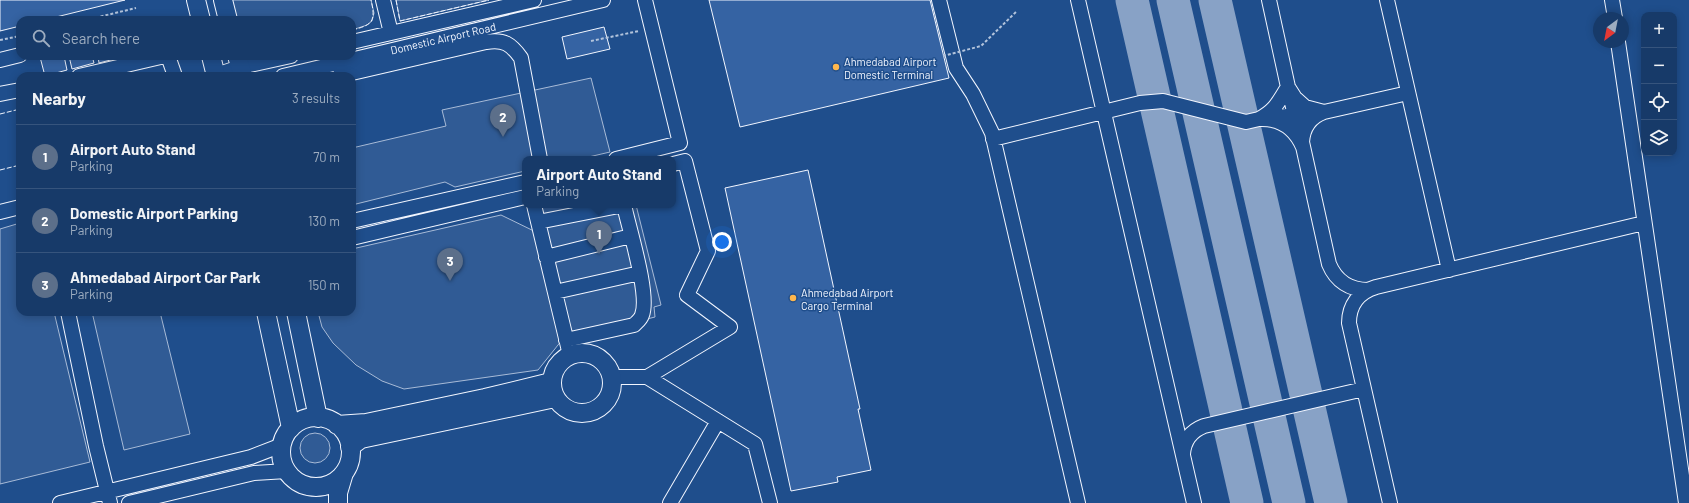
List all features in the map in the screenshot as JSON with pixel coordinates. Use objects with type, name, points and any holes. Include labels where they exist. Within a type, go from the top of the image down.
[{"type":"main road","points":[[196,0],[200,16]]},
{"type":"main road","points":[[223,0],[227,16]]},
{"type":"main road","points":[[212,60],[215,72]]},
{"type":"main road","points":[[267,316],[291,428]]},
{"type":"main road","points":[[297,316],[318,418]]},
{"type":"main road","points":[[568,347],[594,354],[605,364],[612,377],[610,395],[597,409],[588,413],[579,413],[562,406],[553,390],[553,372],[568,347]]},
{"type":"main road","points":[[337,425],[366,423],[485,398],[553,390]]},
{"type":"main road","points":[[350,447],[361,439],[553,390]]},
{"type":"main road","points":[[338,503],[338,493],[351,456],[348,438],[337,425],[328,420],[318,418],[308,418],[299,422],[291,428],[285,436],[282,444],[282,458],[287,471],[294,479],[303,484],[314,487],[326,486],[336,481],[344,473]]},
{"type":"main road","points":[[303,484],[313,503]]},
{"type":"street","name":"Domestic Airport Road","points":[[383,0],[391,33]]},
{"type":"street","name":"Domestic Airport Road","points":[[356,41],[534,0]]},
{"type":"street","name":"Domestic Airport Road","points":[[356,59],[604,0]]},
{"type":"street","points":[[628,156],[680,143],[645,0]]},
{"type":"street","points":[[939,0],[956,68],[973,94],[993,139],[1078,503]]},
{"type":"street","points":[[1078,0],[1194,503]]},
{"type":"street","points":[[1269,0],[1288,87],[1332,270],[1339,280],[1350,287],[1368,290]]},
{"type":"street","points":[[1387,0],[1449,270]]},
{"type":"street","points":[[1612,0],[1614,12]]},
{"type":"street","points":[[356,72],[486,42],[505,42],[514,47],[521,58],[539,156]]},
{"type":"street","points":[[1619,48],[1686,503]]},
{"type":"street","points":[[0,60],[16,56]]},
{"type":"street","points":[[96,72],[148,60]]},
{"type":"street","points":[[169,60],[174,72]]},
{"type":"street","points":[[224,72],[240,66],[271,60]]},
{"type":"street","name":"Domestic Airport Road","points":[[300,72],[351,60]]},
{"type":"street","points":[[1259,119],[1278,104],[1288,87]]},
{"type":"street","points":[[1288,87],[1295,98],[1305,107],[1324,112]]},
{"type":"street","points":[[0,94],[16,91]]},
{"type":"street","points":[[993,139],[1140,103],[1163,101],[1246,122],[1259,119],[1324,112],[1408,93]]},
{"type":"street","points":[[1303,147],[1302,137],[1305,128],[1315,116],[1324,112]]},
{"type":"street","points":[[1259,119],[1273,120],[1286,125],[1296,135],[1303,147]]},
{"type":"street","points":[[612,377],[647,377],[730,327],[687,295],[708,251],[685,161],[676,163]]},
{"type":"street","points":[[356,220],[522,183]]},
{"type":"street","points":[[356,237],[522,198]]},
{"type":"street","points":[[0,212],[16,208]]},
{"type":"street","points":[[535,208],[568,347],[634,325],[642,317],[644,307],[643,288],[625,208]]},
{"type":"street","points":[[538,222],[609,208]]},
{"type":"street","points":[[1390,503],[1350,328],[1349,317],[1354,302],[1361,294],[1368,290],[1644,223]]},
{"type":"street","points":[[546,257],[631,236]]},
{"type":"street","points":[[555,292],[640,273]]},
{"type":"street","points":[[69,316],[109,497]]},
{"type":"street","points":[[647,377],[755,444],[770,503]]},
{"type":"street","points":[[1183,455],[1184,445],[1188,437],[1195,430],[1202,427],[1364,390]]},
{"type":"street","points":[[1171,405],[1181,420],[1189,425],[1202,427]]},
{"type":"street","points":[[670,503],[718,421]]},
{"type":"street","points":[[60,503],[109,497],[162,478],[250,457],[282,444]]},
{"type":"street","points":[[129,503],[254,473],[287,471]]},
{"type":"street","points":[[162,478],[166,494]]},
{"type":"path","points":[[103,16],[136,8]]},
{"type":"path","points":[[943,56],[981,46],[1017,11]]},
{"type":"path","points":[[591,41],[652,28]]},
{"type":"path","points":[[0,40],[16,37]]},
{"type":"shaded area","points":[[232,0],[371,0],[374,13],[372,21],[367,25],[356,29],[356,16],[235,16]]},
{"type":"shaded area","points":[[396,0],[489,0],[400,21]]},
{"type":"shaded area","points":[[591,78],[610,152],[593,156],[522,156],[522,172],[455,187],[445,182],[356,204],[356,147],[446,126],[442,110]]},
{"type":"shaded area","points":[[538,208],[637,208],[661,305],[654,307],[655,317],[571,338]]},
{"type":"shaded area","points":[[501,215],[538,233],[562,340],[538,370],[404,389],[382,381],[356,365],[333,343],[322,327],[319,316],[356,316],[356,248]]},
{"type":"shaded area","points":[[16,224],[16,316],[55,316],[90,462],[0,484],[0,229]]},
{"type":"shaded area","points":[[93,316],[161,316],[190,434],[124,450]]},
{"type":"shaded area","points":[[315,433],[326,437],[330,448],[326,459],[315,463],[304,459],[300,448],[304,437]]},
{"type":"building","points":[[0,0],[125,0],[60,16],[16,16],[16,27],[0,31]]},
{"type":"building","name":"Ahmedabad Airport Domestic Terminal","points":[[709,0],[930,0],[949,78],[740,127]]},
{"type":"building","points":[[604,27],[610,49],[567,59],[562,37]]},
{"type":"building","points":[[41,60],[65,60],[67,70],[60,72],[44,72]]},
{"type":"building","points":[[70,60],[93,60],[94,63],[72,69]]},
{"type":"building","points":[[99,60],[110,60],[99,63]]},
{"type":"building","name":"Ahmedabad Airport Cargo Terminal","points":[[808,170],[860,409],[858,409],[871,470],[837,477],[838,482],[791,491],[725,188]]},
{"type":"taxiway","points":[[1132,0],[1247,503]]},
{"type":"taxiway","points":[[1173,0],[1289,503]]},
{"type":"taxiway","points":[[1215,0],[1331,503]]},
{"type":"fence","points":[[356,29],[369,24],[371,21],[373,17],[371,0]]},
{"type":"fence","points":[[396,0],[400,21],[489,0]]},
{"type":"fence","points":[[0,114],[16,110]]},
{"type":"fence","points":[[0,170],[16,166]]},
{"type":"place","name":"Ahmedabad Airport Domestic Terminal","points":[[836,67]]},
{"type":"place","name":"Domestic Airport Parking","points":[[503,137]]},
{"type":"place","name":"Airport Auto Stand","points":[[599,254]]},
{"type":"place","name":"Ahmedabad Airport Car Park","points":[[450,281]]},
{"type":"place","name":"Ahmedabad Airport Cargo Terminal","points":[[793,298]]}]
